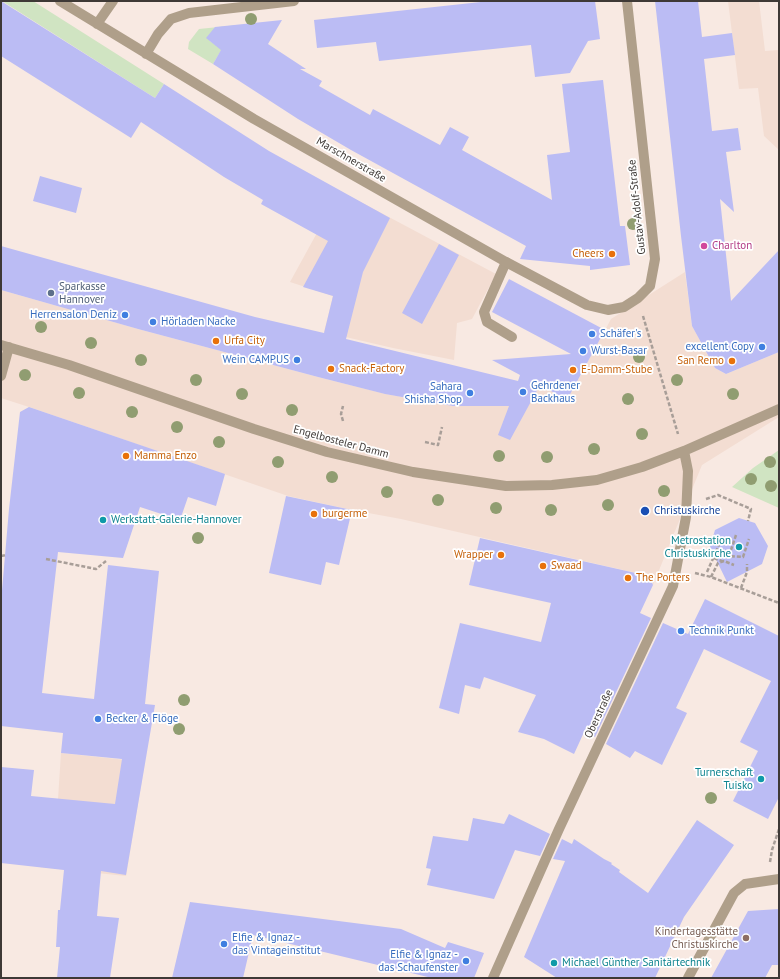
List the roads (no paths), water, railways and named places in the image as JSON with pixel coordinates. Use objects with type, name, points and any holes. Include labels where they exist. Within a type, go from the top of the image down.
[{"type":"street","name":"Marschnerstraße","points":[[60,1],[254,119],[506,262],[587,305],[608,310],[624,307],[638,298]]},
{"type":"street","points":[[97,24],[113,1]]},
{"type":"street","points":[[146,54],[158,34],[171,19],[189,13],[294,1]]},
{"type":"street","name":"Gustav-Adolf-Straße","points":[[627,1],[655,259],[650,286],[638,298]]},
{"type":"street","points":[[506,262],[484,312],[487,322],[512,337]]},
{"type":"street","points":[[1,376],[5,346]]},
{"type":"street","name":"Engelbosteler Damm","points":[[5,346],[69,365],[254,429],[327,452],[395,468],[506,486],[552,485],[596,480],[642,467],[684,451],[779,409]]},
{"type":"street","name":"Oberstraße","points":[[493,978],[559,829],[673,586],[687,506],[688,471],[684,451]]},
{"type":"street","points":[[688,978],[734,893],[745,884],[775,880]]},
{"type":"place","name":"Charlton","points":[[704,246]]},
{"type":"place","name":"Cheers","points":[[612,254]]},
{"type":"place","name":"Sparkasse Hannover","points":[[51,293]]},
{"type":"place","name":"Herrensalon Deniz","points":[[125,315]]},
{"type":"place","name":"Hörladen Nacke","points":[[153,322]]},
{"type":"place","name":"Schäfer's","points":[[592,334]]},
{"type":"place","name":"Urfa City","points":[[216,341]]},
{"type":"place","name":"excellent Copy","points":[[762,347]]},
{"type":"place","name":"Wurst-Basar","points":[[583,351]]},
{"type":"place","name":"Wein CAMPUS","points":[[297,360]]},
{"type":"place","name":"San Remo","points":[[732,361]]},
{"type":"place","name":"Snack-Factory","points":[[331,369]]},
{"type":"place","name":"E-Damm-Stube","points":[[573,370]]},
{"type":"place","name":"Gehrdener Backhaus","points":[[523,392]]},
{"type":"place","name":"Sahara Shisha Shop","points":[[470,393]]},
{"type":"place","name":"Mamma Enzo","points":[[126,456]]},
{"type":"place","name":"Christuskirche","points":[[645,511]]},
{"type":"place","name":"burgerme","points":[[314,514]]},
{"type":"place","name":"Werkstatt-Galerie-Hannover","points":[[103,520]]},
{"type":"place","name":"Metrostation Christuskirche","points":[[739,547]]},
{"type":"place","name":"Wrapper","points":[[501,555]]},
{"type":"place","name":"Swaad","points":[[543,566]]},
{"type":"place","name":"The Porters","points":[[628,578]]},
{"type":"place","name":"Technik Punkt","points":[[681,631]]},
{"type":"place","name":"Becker & Flöge","points":[[98,719]]},
{"type":"place","name":"Turnerschaft Tuisko","points":[[761,779]]},
{"type":"place","name":"Kindertagesstätte Christuskirche","points":[[746,938]]},
{"type":"place","name":"Elfie & Ignaz - das Vintageinstitut","points":[[224,944]]},
{"type":"place","name":"Elfie & Ignaz - das Schaufenster","points":[[466,961]]},
{"type":"place","name":"Michael Günther Sanitärtechnik","points":[[554,963]]}]
